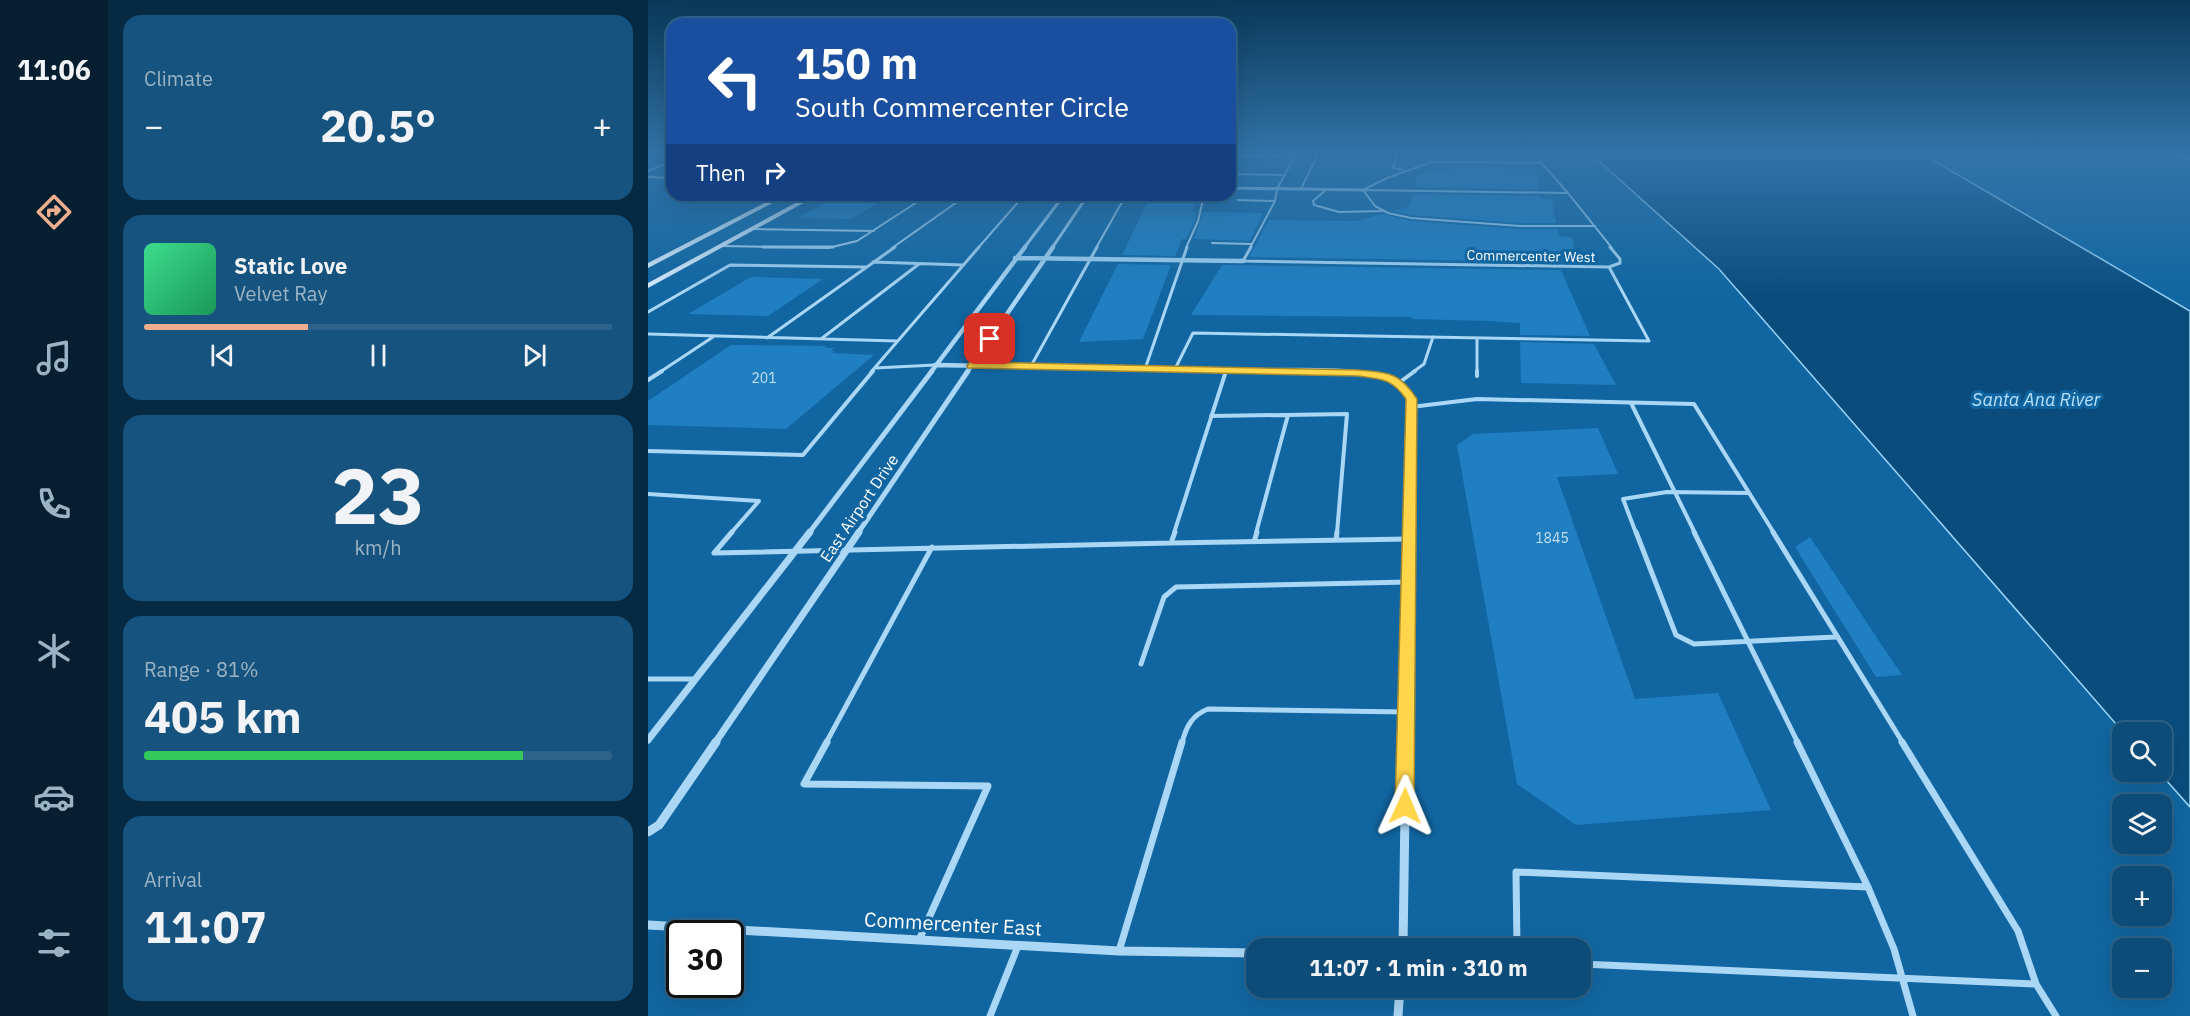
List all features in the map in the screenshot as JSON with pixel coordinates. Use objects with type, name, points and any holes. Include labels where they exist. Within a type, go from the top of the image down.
[{"type":"main road","points":[[648,266],[773,201]]},
{"type":"main road","points":[[648,286],[803,201]]},
{"type":"street","name":"East Airport Drive","points":[[648,740],[693,679],[796,551],[1059,201]]},
{"type":"street","name":"East Airport Drive","points":[[648,832],[659,825],[1084,201]]},
{"type":"street","name":"Commercenter West","points":[[1015,258],[1243,261]]},
{"type":"street","points":[[935,365],[1358,373],[1379,375],[1400,382],[1411,403],[1402,938]]},
{"type":"street","name":"Commercenter East","points":[[648,925],[1119,951],[1246,953]]},
{"type":"street","points":[[1398,1016],[1399,998]]},
{"type":"lane","points":[[1315,199],[1314,205],[1321,208],[1351,212],[1384,211]]},
{"type":"lane","points":[[1370,199],[1375,206],[1384,211],[1411,218],[1520,226],[1594,226]]},
{"type":"lane","name":"Commercenter West","points":[[1243,261],[1609,267],[1620,263],[1620,259],[1573,199]]},
{"type":"lane","points":[[1238,200],[1275,201],[1243,261]]},
{"type":"lane","points":[[721,246],[828,248],[858,241],[919,201]]},
{"type":"lane","points":[[767,338],[958,201]]},
{"type":"lane","points":[[648,451],[803,454],[897,341],[1019,201]]},
{"type":"lane","points":[[1031,366],[1123,201]]},
{"type":"lane","points":[[1145,369],[1160,330],[1181,260],[1202,211],[1203,201]]},
{"type":"lane","points":[[753,229],[874,231]]},
{"type":"lane","points":[[1212,243],[1252,244]]},
{"type":"lane","points":[[872,262],[963,265]]},
{"type":"lane","points":[[648,312],[730,264],[866,267]]},
{"type":"lane","points":[[821,339],[919,264]]},
{"type":"lane","points":[[1174,369],[1193,333],[1649,341],[1609,267]]},
{"type":"lane","points":[[648,334],[897,341]]},
{"type":"lane","points":[[648,380],[715,336]]},
{"type":"lane","points":[[1400,382],[1424,364],[1433,337]]},
{"type":"lane","points":[[1477,338],[1477,375]]},
{"type":"lane","points":[[875,368],[935,365]]},
{"type":"lane","points":[[1172,543],[1226,370]]},
{"type":"lane","points":[[1411,403],[1477,399],[1694,404],[2019,932],[2036,984],[2056,1016]]},
{"type":"lane","points":[[1631,403],[1868,887],[1894,949],[1913,1016]]},
{"type":"lane","points":[[1211,416],[1347,414],[1336,540]]},
{"type":"lane","points":[[1254,542],[1288,415]]},
{"type":"lane","points":[[1748,493],[1675,493],[1631,496],[1623,499],[1676,635],[1694,644],[1836,637]]},
{"type":"lane","points":[[648,494],[759,501],[714,553],[1409,539]]},
{"type":"lane","points":[[919,940],[988,786],[804,784],[932,547]]},
{"type":"lane","points":[[1141,664],[1164,597],[1176,587],[1408,582]]},
{"type":"lane","points":[[648,679],[693,679]]},
{"type":"lane","points":[[1119,951],[1186,729],[1197,713],[1208,709],[1406,712]]},
{"type":"lane","points":[[1517,938],[1516,872],[1868,887]]},
{"type":"lane","points":[[990,1016],[1018,945]]},
{"type":"lane","points":[[1591,964],[2036,984]]},
{"type":"water","name":"Santa Ana River","points":[[1642,199],[2000,199],[2190,311],[2190,807],[2168,782],[2172,782],[2172,722],[2114,722],[1719,269]]},
{"type":"building","points":[[1411,199],[1552,199],[1556,223],[1520,223],[1411,215],[1393,211],[1410,206]]},
{"type":"building","points":[[828,201],[881,201],[851,219],[798,218]]},
{"type":"building","points":[[1148,201],[1197,201],[1192,212],[1197,212],[1195,220],[1186,239],[1182,239],[1175,256],[1122,255]]},
{"type":"building","points":[[1203,212],[1263,213],[1250,241],[1194,239]]},
{"type":"building","points":[[1383,214],[1411,221],[1520,229],[1557,229],[1559,236],[1572,237],[1576,259],[1555,259],[1557,262],[1249,257],[1269,220],[1357,221]]},
{"type":"building","points":[[1118,264],[1171,265],[1143,339],[1079,342]]},
{"type":"building","points":[[1222,265],[1561,270],[1590,336],[1520,335],[1520,323],[1489,321],[1411,319],[1412,317],[1191,315]]},
{"type":"building","points":[[751,277],[823,279],[768,316],[688,314]]},
{"type":"building","points":[[1520,342],[1594,344],[1616,385],[1521,383]]},
{"type":"building","points":[[731,345],[827,346],[824,348],[834,348],[831,351],[835,351],[832,353],[874,355],[786,429],[648,425],[648,401]]},
{"type":"building","points":[[1598,428],[1618,474],[1557,477],[1635,699],[1718,693],[1771,810],[1576,825],[1517,784],[1457,445],[1473,434]]},
{"type":"building","points":[[1810,537],[1902,675],[1876,677],[1795,547]]},
{"type":"route","points":[[990,339],[972,366],[1358,373],[1379,375],[1400,382],[1412,399],[1405,806]]}]
